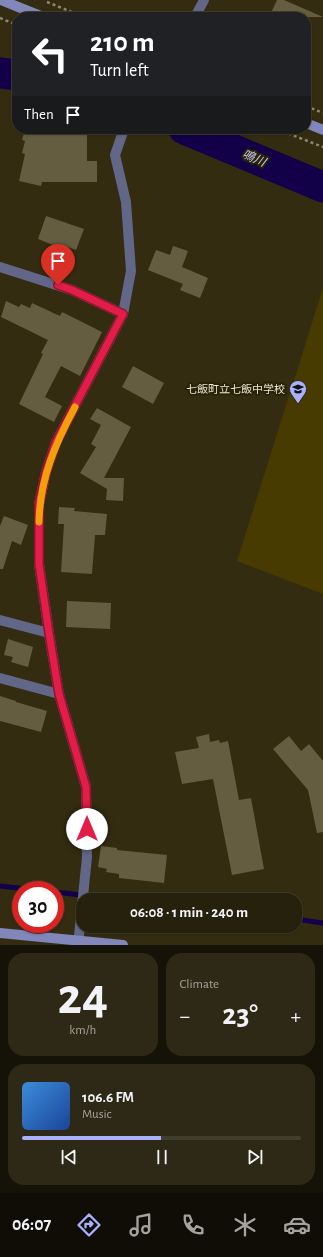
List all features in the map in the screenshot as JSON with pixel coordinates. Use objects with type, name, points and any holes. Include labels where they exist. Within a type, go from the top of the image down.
[{"type":"street","points":[[0,0],[30,12]]},
{"type":"street","points":[[198,12],[204,0]]},
{"type":"street","points":[[311,125],[323,130]]},
{"type":"street","points":[[78,943],[87,857],[86,787],[59,694],[39,564],[39,504],[46,472],[56,442],[123,314],[131,271],[126,202],[115,155],[122,134]]},
{"type":"street","points":[[0,267],[72,290],[123,314]]},
{"type":"street","points":[[0,620],[49,633]]},
{"type":"street","points":[[0,678],[59,694]]},
{"type":"street","points":[[0,933],[78,943],[123,945]]},
{"type":"path","points":[[41,0],[71,12]]},
{"type":"path","points":[[0,18],[12,22]]},
{"type":"path","points":[[311,108],[323,113]]},
{"type":"path","points":[[290,134],[323,147]]},
{"type":"shaded area","name":"七飯町立七飯中学校","points":[[323,288],[323,594],[237,561]]},
{"type":"building","points":[[277,0],[284,0],[323,17],[311,17],[311,12],[271,12]]},
{"type":"building","points":[[24,134],[87,134],[87,161],[97,161],[97,182],[42,182],[41,186],[19,181],[25,154],[22,153],[25,141],[22,140]]},
{"type":"building","points":[[46,216],[84,229],[76,250],[59,244],[58,247],[38,239]]},
{"type":"building","points":[[173,246],[188,251],[182,267],[208,278],[200,298],[180,290],[183,284],[148,270],[156,250],[170,255]]},
{"type":"building","points":[[6,301],[19,307],[21,304],[30,308],[32,303],[60,316],[62,312],[102,332],[80,376],[61,366],[45,397],[62,406],[54,422],[19,404],[43,354],[41,353],[48,340],[1,317]]},
{"type":"building","points":[[133,366],[164,383],[153,404],[122,387]]},
{"type":"building","points":[[97,408],[131,427],[104,478],[124,478],[123,501],[106,500],[107,489],[80,473],[96,447],[91,444],[101,425],[90,419]]},
{"type":"building","points":[[59,507],[75,508],[74,511],[107,514],[105,535],[95,535],[92,574],[61,572],[64,524],[58,524]]},
{"type":"building","points":[[4,516],[28,525],[21,545],[12,541],[3,569],[0,569],[0,526]]},
{"type":"building","points":[[67,601],[111,603],[110,629],[66,627]]},
{"type":"building","points":[[8,639],[33,647],[28,667],[11,662],[13,657],[4,655]]},
{"type":"building","points":[[0,696],[47,711],[41,732],[0,721]]},
{"type":"building","points":[[209,734],[210,742],[219,740],[220,743],[228,741],[239,800],[251,798],[264,869],[232,875],[213,779],[182,784],[175,752],[199,748],[196,737]]},
{"type":"building","points":[[289,736],[301,751],[309,744],[323,761],[323,832],[317,833],[308,790],[273,749]]},
{"type":"building","points":[[101,846],[117,848],[117,850],[167,855],[164,883],[119,878],[119,874],[106,872],[107,869],[98,867]]},
{"type":"waterway","name":"鳴川","points":[[0,73],[12,74]]},
{"type":"waterway","name":"鳴川","points":[[196,134],[323,187]]},
{"type":"waterway","points":[[0,886],[12,887]]},
{"type":"waterway","points":[[64,893],[76,894]]},
{"type":"waterway","points":[[302,920],[323,923]]},
{"type":"slow traffic","points":[[39,522],[39,504],[46,472],[56,442],[75,407]]},
{"type":"place","name":"七飯町立七飯中学校","points":[[298,404]]},
{"type":"route","points":[[58,285],[123,314],[56,442],[46,472],[39,504],[39,564],[49,633],[59,694],[86,787],[87,829]]}]
